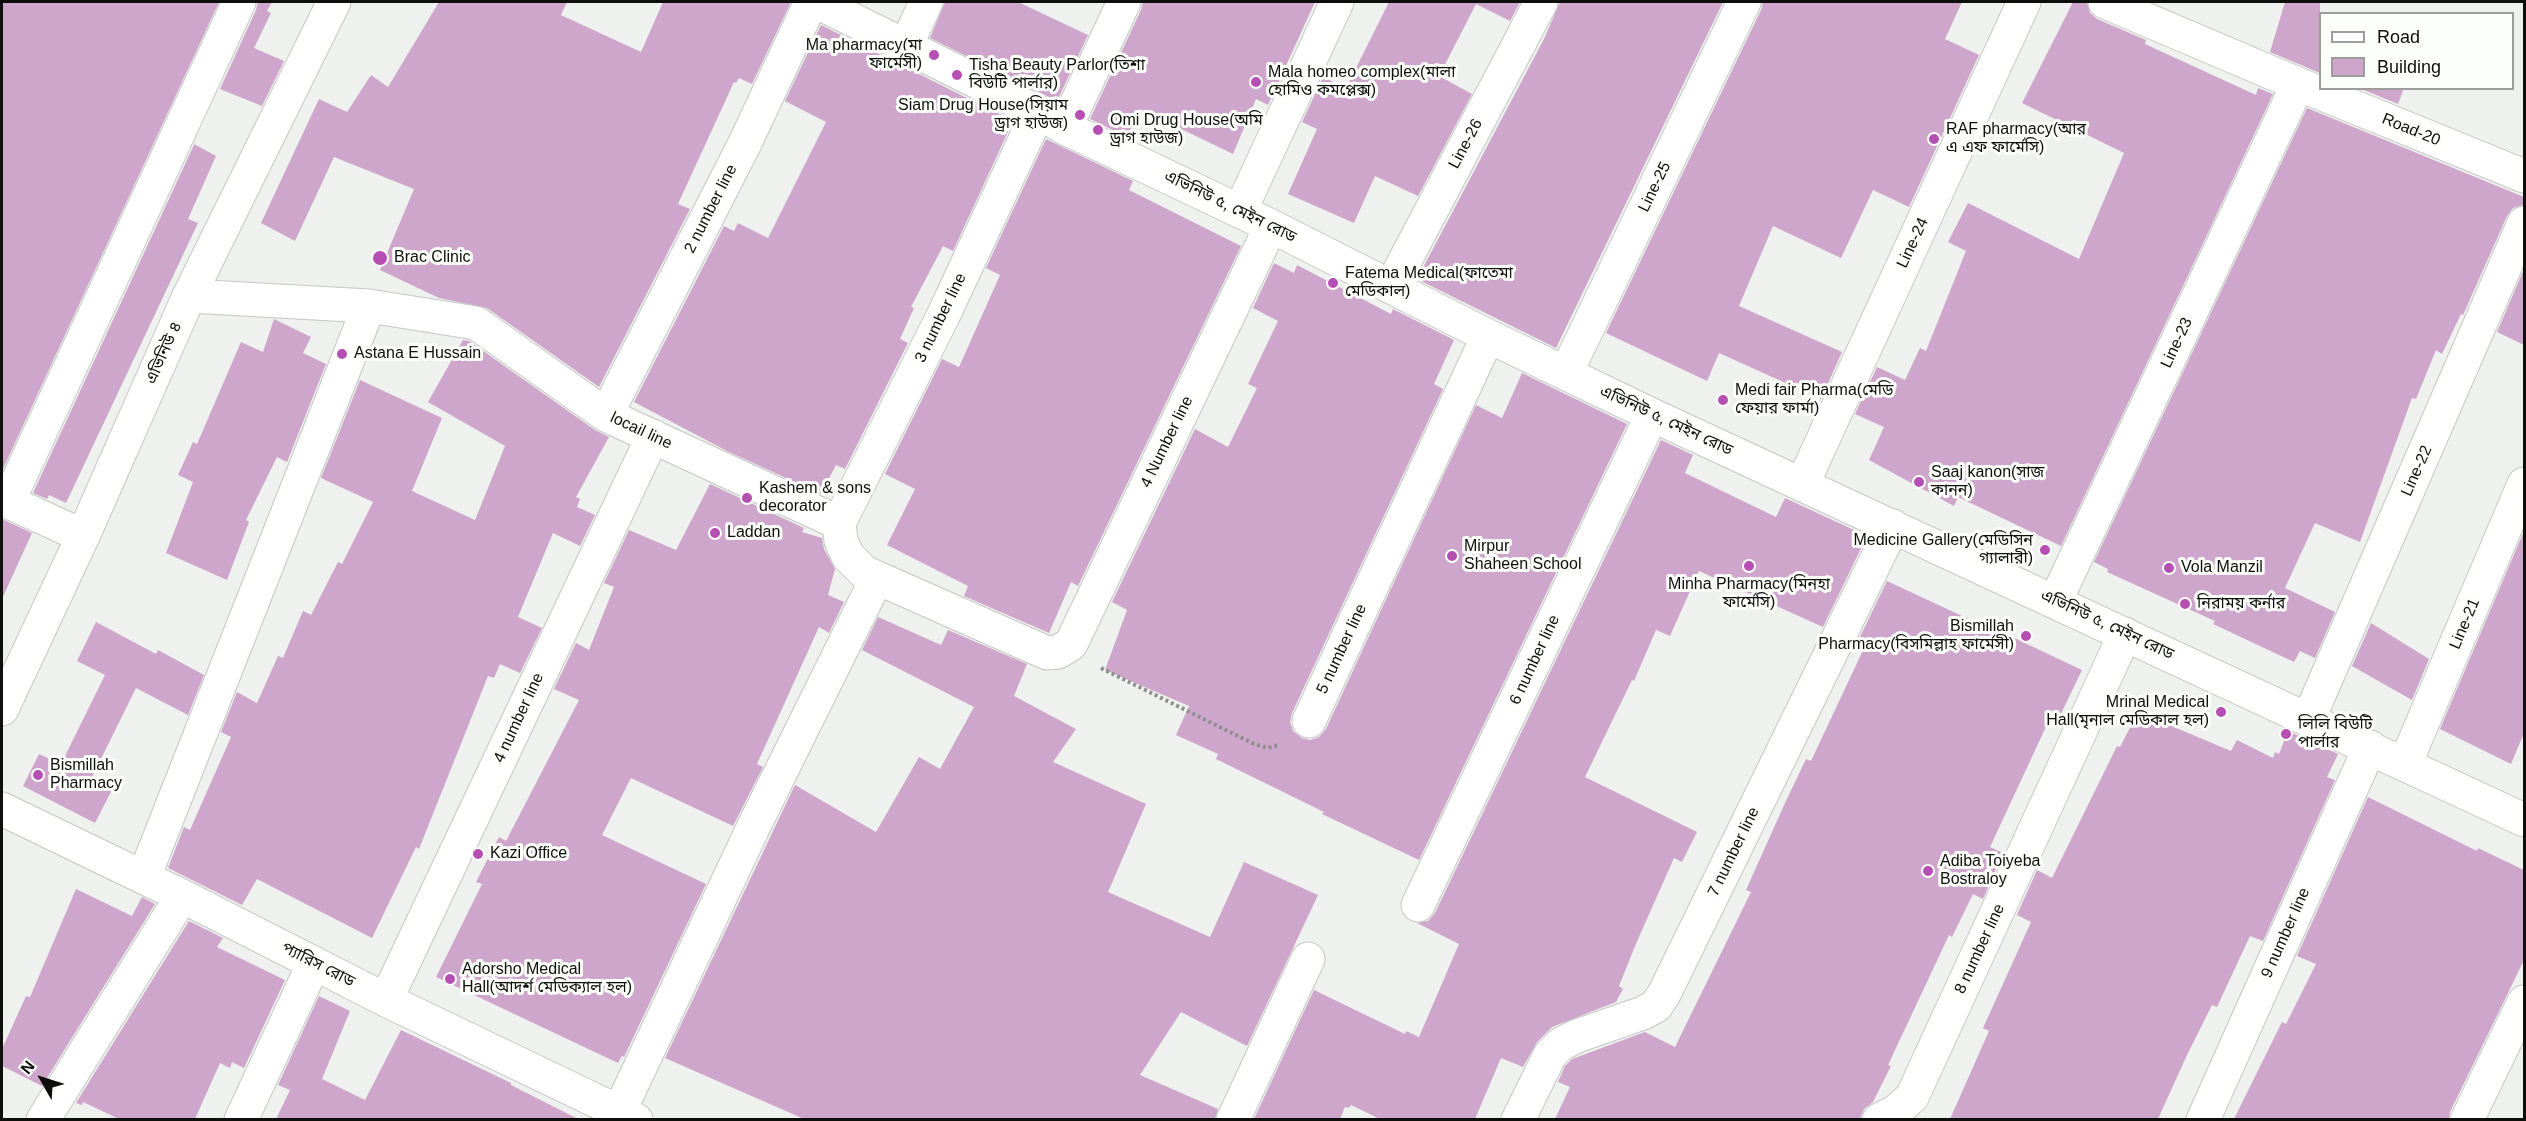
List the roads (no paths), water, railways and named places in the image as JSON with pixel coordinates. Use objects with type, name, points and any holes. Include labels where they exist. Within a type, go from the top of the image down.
[{"type":"street","points":[[83,536],[5,500],[239,2]]},
{"type":"street","name":"এভিনিউ ৪","points":[[2,709],[83,536],[189,296],[334,2]]},
{"type":"street","name":"2 number line","points":[[606,415],[745,143],[812,2]]},
{"type":"street","name":"এভিনিউ ৫, মেইন রোড","points":[[817,2],[1488,336],[1652,415],[2309,718],[2524,820]]},
{"type":"street","points":[[906,46],[926,2]]},
{"type":"street","name":"3 number line","points":[[838,523],[944,314],[1052,120],[1124,2]]},
{"type":"street","points":[[1240,211],[1337,2]]},
{"type":"street","name":"Line-26","points":[[1391,287],[1541,2]]},
{"type":"street","name":"Line-25","points":[[1566,373],[1744,2]]},
{"type":"street","name":"Line-24","points":[[1802,485],[2024,2]]},
{"type":"street","name":"Road-20","points":[[2105,2],[2524,176]]},
{"type":"street","name":"Line-23","points":[[2055,602],[2298,84]]},
{"type":"street","name":"Line-22","points":[[2309,718],[2524,223]]},
{"type":"street","name":"4 Number line","points":[[877,578],[1047,653],[1060,651],[1071,644],[1270,226]]},
{"type":"street","name":"locail line","points":[[189,296],[369,306],[476,323],[606,415],[838,523]]},
{"type":"street","points":[[144,878],[369,306]]},
{"type":"street","name":"5 number line","points":[[1309,721],[1488,336]]},
{"type":"street","name":"6 number line","points":[[1418,905],[1652,415]]},
{"type":"street","name":"4 number line","points":[[386,1000],[653,436]]},
{"type":"street","name":"Line-21","points":[[2405,764],[2524,484]]},
{"type":"street","points":[[628,1116],[749,837],[877,578],[864,572],[848,556],[841,541],[838,523]]},
{"type":"street","name":"7 number line","points":[[1518,1119],[1550,1055],[1562,1044],[1577,1036],[1643,1013],[1656,1006],[1664,994],[1893,526]]},
{"type":"street","name":"8 number line","points":[[1879,1119],[1895,1112],[1912,1096],[2125,634]]},
{"type":"street","name":"9 number line","points":[[2203,1119],[2370,747]]},
{"type":"street","name":"প্যারিস রোড","points":[[2,809],[182,896],[386,1000],[628,1116]]},
{"type":"street","points":[[43,1119],[182,896]]},
{"type":"street","points":[[1233,1119],[1308,959]]},
{"type":"street","points":[[241,1119],[314,963]]},
{"type":"street","points":[[2467,1119],[2524,1002]]},
{"type":"place","name":"Ma pharmacy(মা ফার্মেসী)","points":[[934,55]]},
{"type":"place","name":"Tisha Beauty Parlor(তিশা বিউটি পার্লার)","points":[[957,75]]},
{"type":"place","name":"Mala homeo complex(মালা হোমিও কমপ্লেক্স)","points":[[1256,82]]},
{"type":"place","name":"Siam Drug House(সিয়াম ড্রাগ হাউজ)","points":[[1080,115]]},
{"type":"place","name":"Omi Drug House(অমি ড্রাগ হাউজ)","points":[[1098,130]]},
{"type":"place","name":"RAF pharmacy(আর এ এফ ফার্মেসি)","points":[[1934,139]]},
{"type":"place","name":"Brac Clinic","points":[[380,258]]},
{"type":"place","name":"Fatema Medical(ফাতেমা মেডিকাল)","points":[[1333,283]]},
{"type":"place","name":"Astana E Hussain","points":[[342,354]]},
{"type":"place","name":"Medi fair Pharma(মেডি ফেয়ার ফার্মা)","points":[[1723,400]]},
{"type":"place","name":"Saaj kanon(সাজ কানন)","points":[[1919,482]]},
{"type":"place","name":"Kashem & sons decorator","points":[[747,498]]},
{"type":"place","name":"Laddan","points":[[715,533]]},
{"type":"place","name":"Medicine Gallery(মেডিসিন গ্যালারী)","points":[[2045,550]]},
{"type":"place","name":"Mirpur Shaheen School","points":[[1452,556]]},
{"type":"place","name":"Minha Pharmacy(মিনহা ফার্মেসি)","points":[[1749,566]]},
{"type":"place","name":"Vola Manzil","points":[[2169,568]]},
{"type":"place","name":"নিরাময় কর্নার","points":[[2185,604]]},
{"type":"place","name":"Bismillah Pharmacy(বিসমিল্লাহ ফার্মেসী)","points":[[2026,636]]},
{"type":"place","name":"Mrinal Medical Hall(মৃনাল মেডিকাল হল)","points":[[2221,712]]},
{"type":"place","name":"লিলি বিউটি পার্লার","points":[[2286,734]]},
{"type":"place","name":"Bismillah Pharmacy","points":[[38,775]]},
{"type":"place","name":"Kazi Office","points":[[478,854]]},
{"type":"place","name":"Adiba Toiyeba Bostraloy","points":[[1928,871]]},
{"type":"place","name":"Adorsho Medical Hall(আদর্শ মেডিক্যাল হল)","points":[[450,979]]}]
